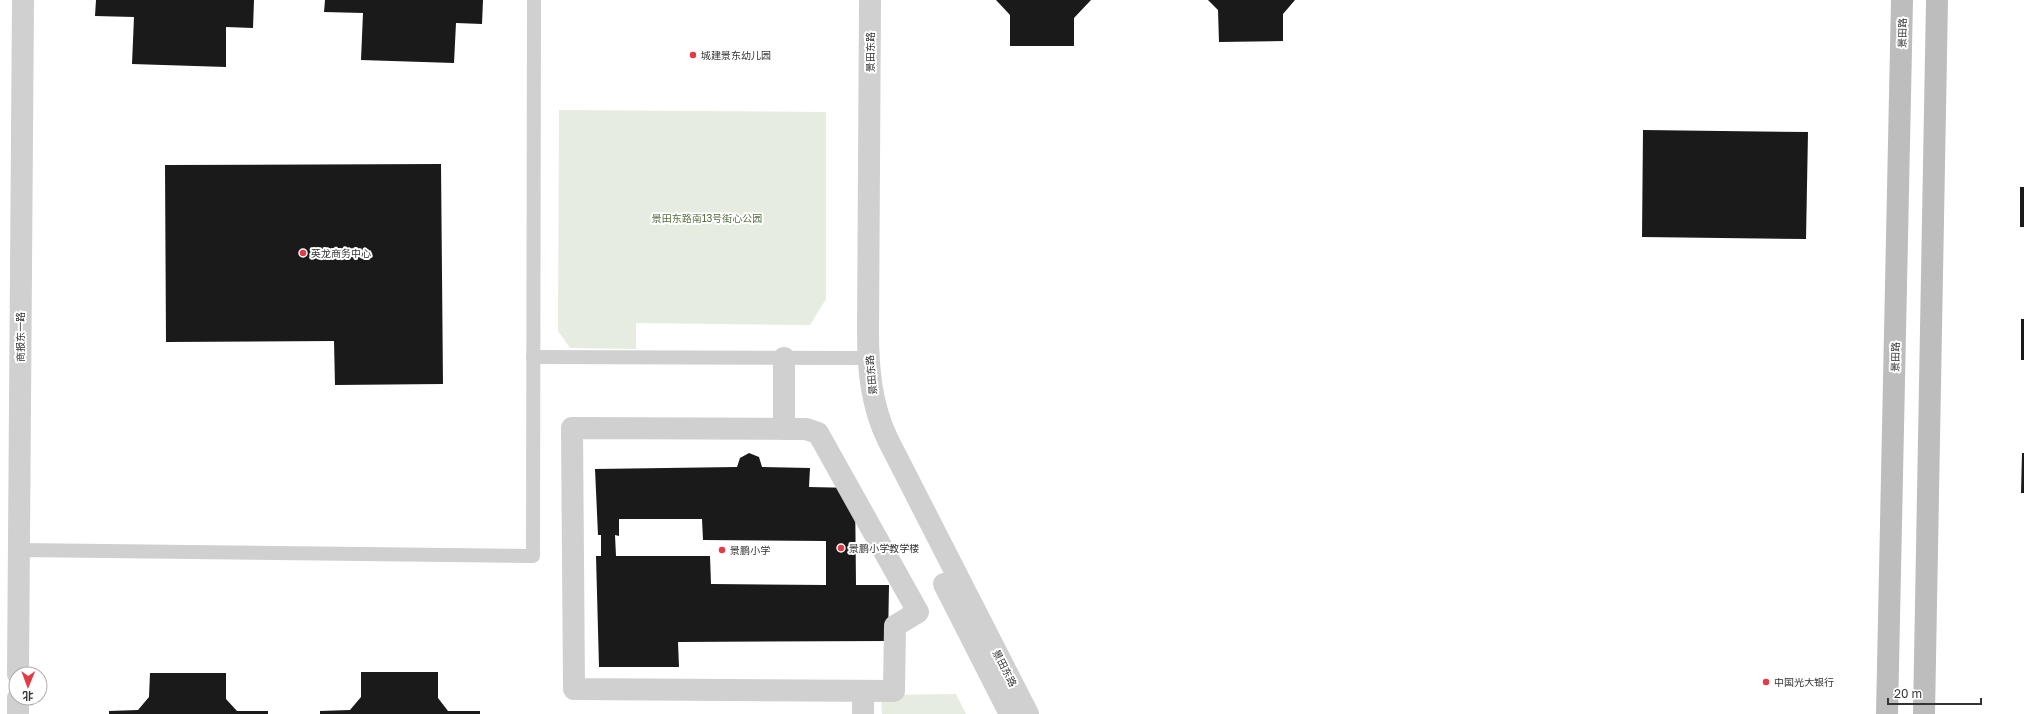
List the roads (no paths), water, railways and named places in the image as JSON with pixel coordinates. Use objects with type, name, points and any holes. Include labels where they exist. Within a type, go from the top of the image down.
[{"type":"main road","name":"景田路","points":[[1887,714],[1902,0]]},
{"type":"main road","points":[[1924,714],[1937,0]]},
{"type":"street","name":"商报东一路","points":[[18,666],[23,0]]},
{"type":"street","name":"景田东路","points":[[858,0],[862,358],[883,431],[1028,714]]},
{"type":"street","name":"景田东路","points":[[870,0],[861,406],[868,432],[1010,714]]},
{"type":"street","points":[[784,358],[784,429]]},
{"type":"street","points":[[572,428],[806,429],[818,433],[918,612],[895,626],[894,691],[863,691],[574,689],[572,428]]},
{"type":"street","points":[[863,691],[863,714]]},
{"type":"lane","points":[[18,550],[533,556],[534,0]]},
{"type":"lane","points":[[533,357],[862,358]]},
{"type":"place","name":"城建景东幼儿园","points":[[693,55]]},
{"type":"place","name":"英龙商务中心","points":[[303,253]]},
{"type":"place","name":"景鹏小学教学楼","points":[[841,548]]},
{"type":"place","name":"景鹏小学","points":[[722,550]]},
{"type":"place","name":"中国光大银行","points":[[1766,682]]},
{"type":"park label","name":"景田东路南13号街心公园","points":[[707,218]]}]
